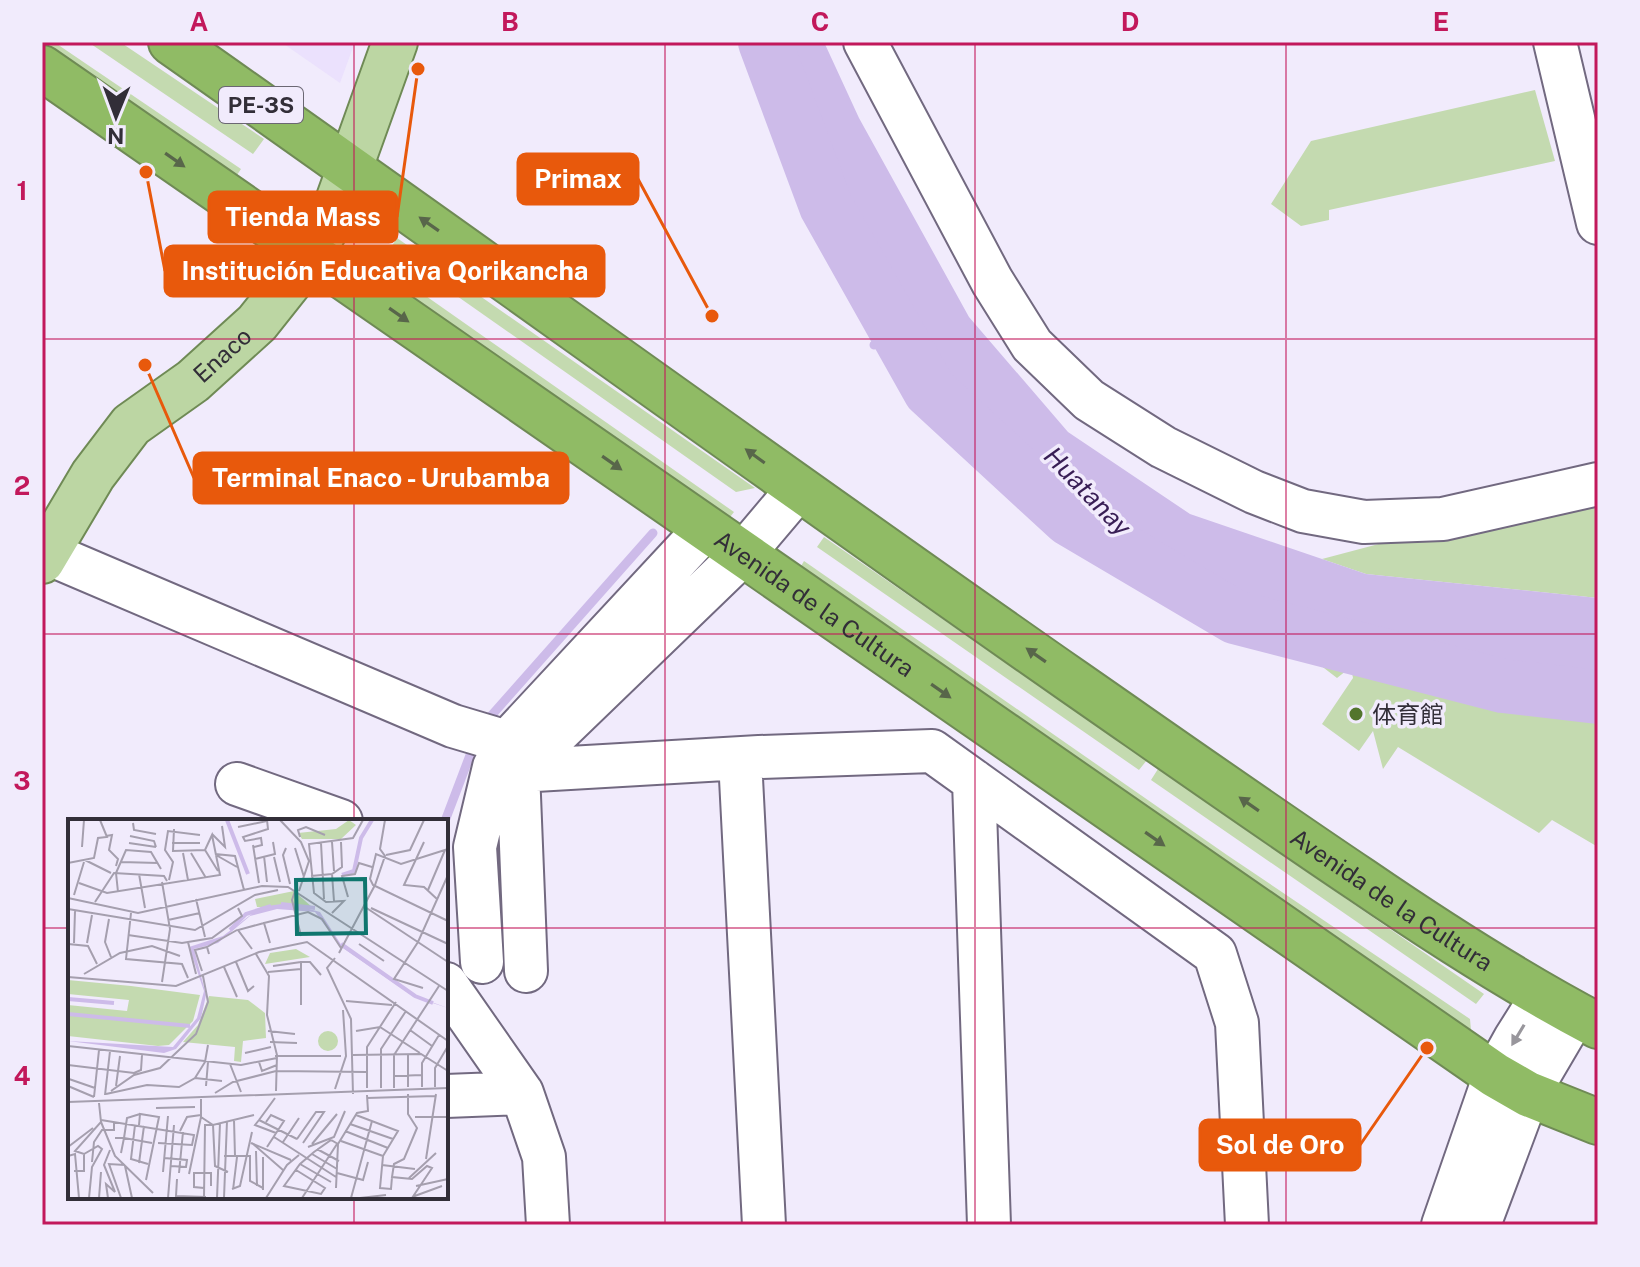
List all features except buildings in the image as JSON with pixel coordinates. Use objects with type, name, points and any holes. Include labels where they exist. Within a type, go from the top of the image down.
[{"type":"highway","name":"Avenida de la Cultura","points":[[171,42],[1285,829],[1406,910],[1572,1012]]},
{"type":"highway","name":"Avenida de la Cultura","points":[[42,68],[1511,1084],[1598,1122]]},
{"type":"main road","name":"Enaco","points":[[44,557],[93,475],[131,425],[193,381],[257,323],[311,255],[333,215],[395,42]]},
{"type":"street","points":[[865,42],[992,281],[1032,345],[1089,400],[1163,447],[1254,492],[1303,511],[1364,522],[1443,519],[1598,484]]},
{"type":"street","points":[[1555,42],[1598,223]]},
{"type":"street","points":[[508,751],[744,553],[799,488]]},
{"type":"street","points":[[482,962],[462,847],[494,767],[706,528]]},
{"type":"street","points":[[44,557],[508,751],[740,759],[932,751],[1215,954],[1237,1023],[1247,1225]]},
{"type":"street","points":[[508,751],[526,971]]},
{"type":"street","points":[[740,759],[764,1225]]},
{"type":"street","points":[[974,781],[989,1225]]},
{"type":"street","points":[[237,784],[335,819]]},
{"type":"street","points":[[448,987],[522,1093],[544,1157],[548,1225]]},
{"type":"street","points":[[1479,1225],[1511,1084],[1515,1039],[1572,1012]]},
{"type":"street","points":[[1443,1225],[1511,1084]]},
{"type":"street","points":[[448,1096],[522,1093]]},
{"type":"shaded area","points":[[281,42],[355,42],[340,83]]},
{"type":"green space","points":[[42,42],[54,42],[241,169],[231,184],[42,55]]},
{"type":"green space","points":[[88,42],[120,42],[264,139],[253,154]]},
{"type":"green space","points":[[1535,90],[1555,161],[1329,210],[1329,220],[1301,226],[1271,204],[1311,141]]},
{"type":"green space","points":[[397,238],[755,488],[736,492],[390,249]]},
{"type":"green space","points":[[376,261],[734,512],[723,526],[367,275]]},
{"type":"green space","points":[[1598,486],[1598,598],[1366,574],[1322,559]]},
{"type":"green space","points":[[824,537],[1147,760],[1139,770],[817,547]]},
{"type":"green space","points":[[804,561],[1227,855],[1470,1019],[1472,1041],[794,578]]},
{"type":"green space","points":[[1268,625],[1503,686],[1598,697],[1598,847],[1552,820],[1539,833],[1398,747],[1383,769],[1373,731],[1359,751],[1322,724],[1353,678],[1351,667],[1337,678]]},
{"type":"green space","points":[[1158,769],[1484,994],[1476,1004],[1151,780]]},
{"type":"water","name":"Huatanay","points":[[765,42],[824,42],[859,118],[969,317],[1068,432],[1190,514],[1366,574],[1598,598],[1598,697],[1503,686],[1235,617],[1069,519],[930,391],[826,206]]},
{"type":"waterway","name":"Huatanay","points":[[765,42],[826,206],[930,391],[1069,519],[1235,617],[1503,686],[1598,697]]},
{"type":"waterway","points":[[874,345],[902,321]]},
{"type":"waterway","points":[[483,725],[653,533]]},
{"type":"waterway","points":[[446,819],[475,742]]},
{"type":"place","name":"Tienda Mass","points":[[418,69]]},
{"type":"place","name":"Institución Educativa Qorikancha","points":[[146,172]]},
{"type":"place","name":"Primax","points":[[712,316]]},
{"type":"place","name":"Terminal Enaco - Urubamba","points":[[145,365]]},
{"type":"place","name":"体育館","points":[[1356,714]]},
{"type":"place","name":"Sol de Oro","points":[[1427,1048]]}]
